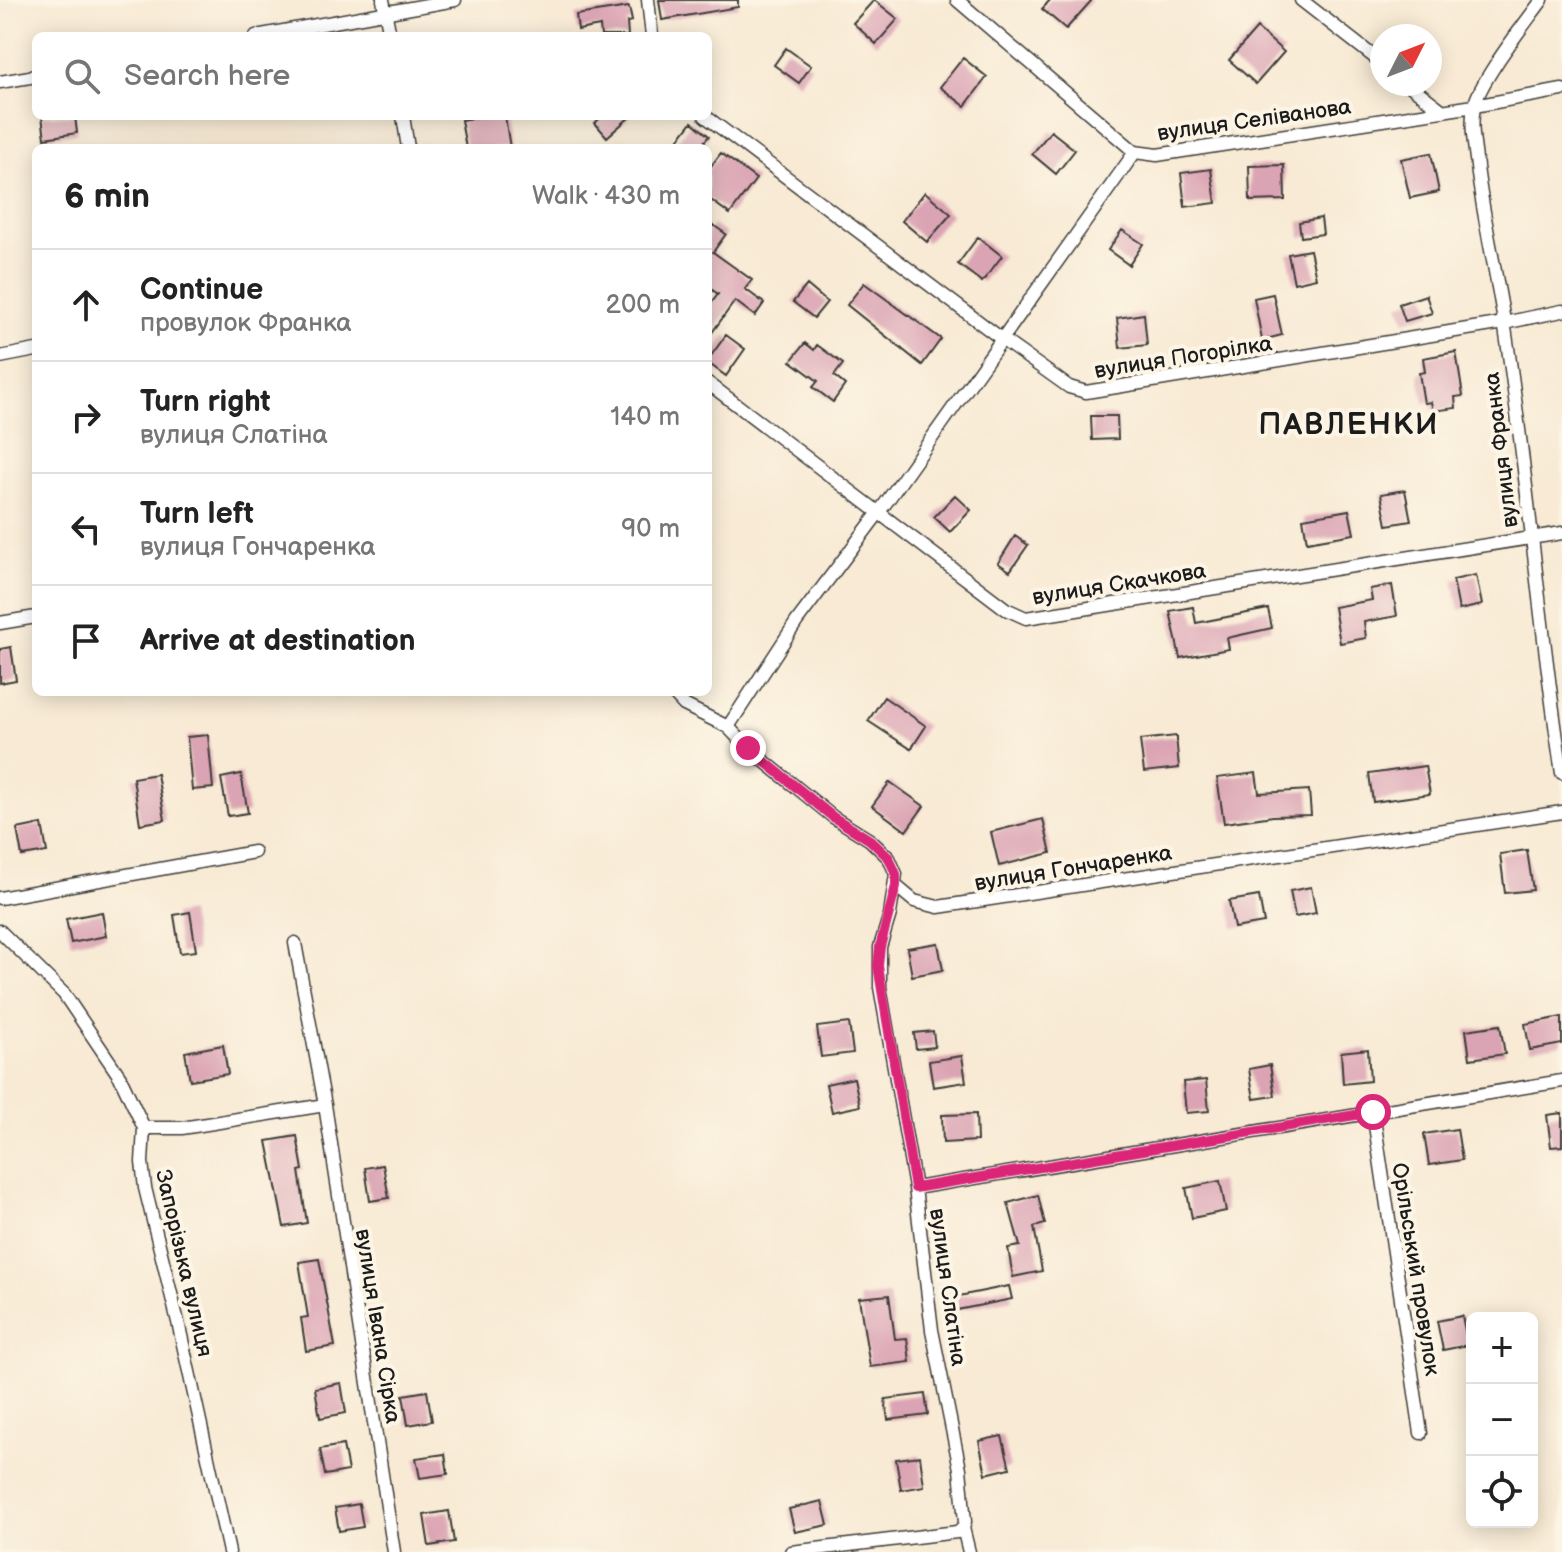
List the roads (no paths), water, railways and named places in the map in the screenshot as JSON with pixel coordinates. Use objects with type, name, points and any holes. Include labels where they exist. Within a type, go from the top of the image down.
[{"type":"street","points":[[273,32],[384,6],[455,0]]},
{"type":"street","points":[[648,0],[652,32]]},
{"type":"street","name":"вулиця Селіванова","points":[[957,0],[1135,152],[1157,155],[1562,90]]},
{"type":"street","points":[[1301,0],[1370,54]]},
{"type":"street","name":"вулиця Франка","points":[[1542,0],[1482,88],[1474,106],[1472,129],[1480,195],[1520,429],[1530,538],[1562,773]]},
{"type":"street","points":[[384,6],[389,32]]},
{"type":"street","points":[[0,82],[32,77]]},
{"type":"street","points":[[1424,96],[1443,111]]},
{"type":"street","points":[[404,120],[407,144]]},
{"type":"street","name":"вулиця Погорілка","points":[[710,120],[1003,340],[1069,387],[1086,392],[1562,311]]},
{"type":"street","points":[[728,727],[797,621],[880,511],[1135,152]]},
{"type":"street","points":[[0,357],[32,351]]},
{"type":"street","name":"вулиця Скачкова","points":[[712,386],[1006,609],[1026,618],[1562,533]]},
{"type":"street","points":[[0,623],[32,618]]},
{"type":"street","points":[[676,696],[684,705],[728,727],[748,748],[833,817],[870,840],[889,858],[896,874],[896,886]]},
{"type":"street","name":"вулиця Гончаренка","points":[[896,886],[914,901],[938,907],[1562,812]]},
{"type":"street","points":[[0,898],[254,852]]},
{"type":"street","name":"вулиця Слатіна","points":[[896,886],[878,966],[915,1188],[932,1330],[960,1469],[963,1528],[969,1552]]},
{"type":"street","name":"Запорізька вулиця","points":[[0,931],[64,994],[120,1077],[144,1128],[142,1162],[145,1188],[182,1337],[229,1552]]},
{"type":"street","name":"вулиця Івана Сірка","points":[[295,943],[325,1105],[394,1552]]},
{"type":"street","points":[[915,1188],[1562,1081]]},
{"type":"street","points":[[144,1128],[182,1128],[325,1105]]},
{"type":"street","name":"Орільський провулок","points":[[1373,1112],[1421,1433]]},
{"type":"street","points":[[791,1552],[957,1532],[963,1528]]},
{"type":"district","name":"ПАВЛЕНКИ","points":[[1349,424]]}]
